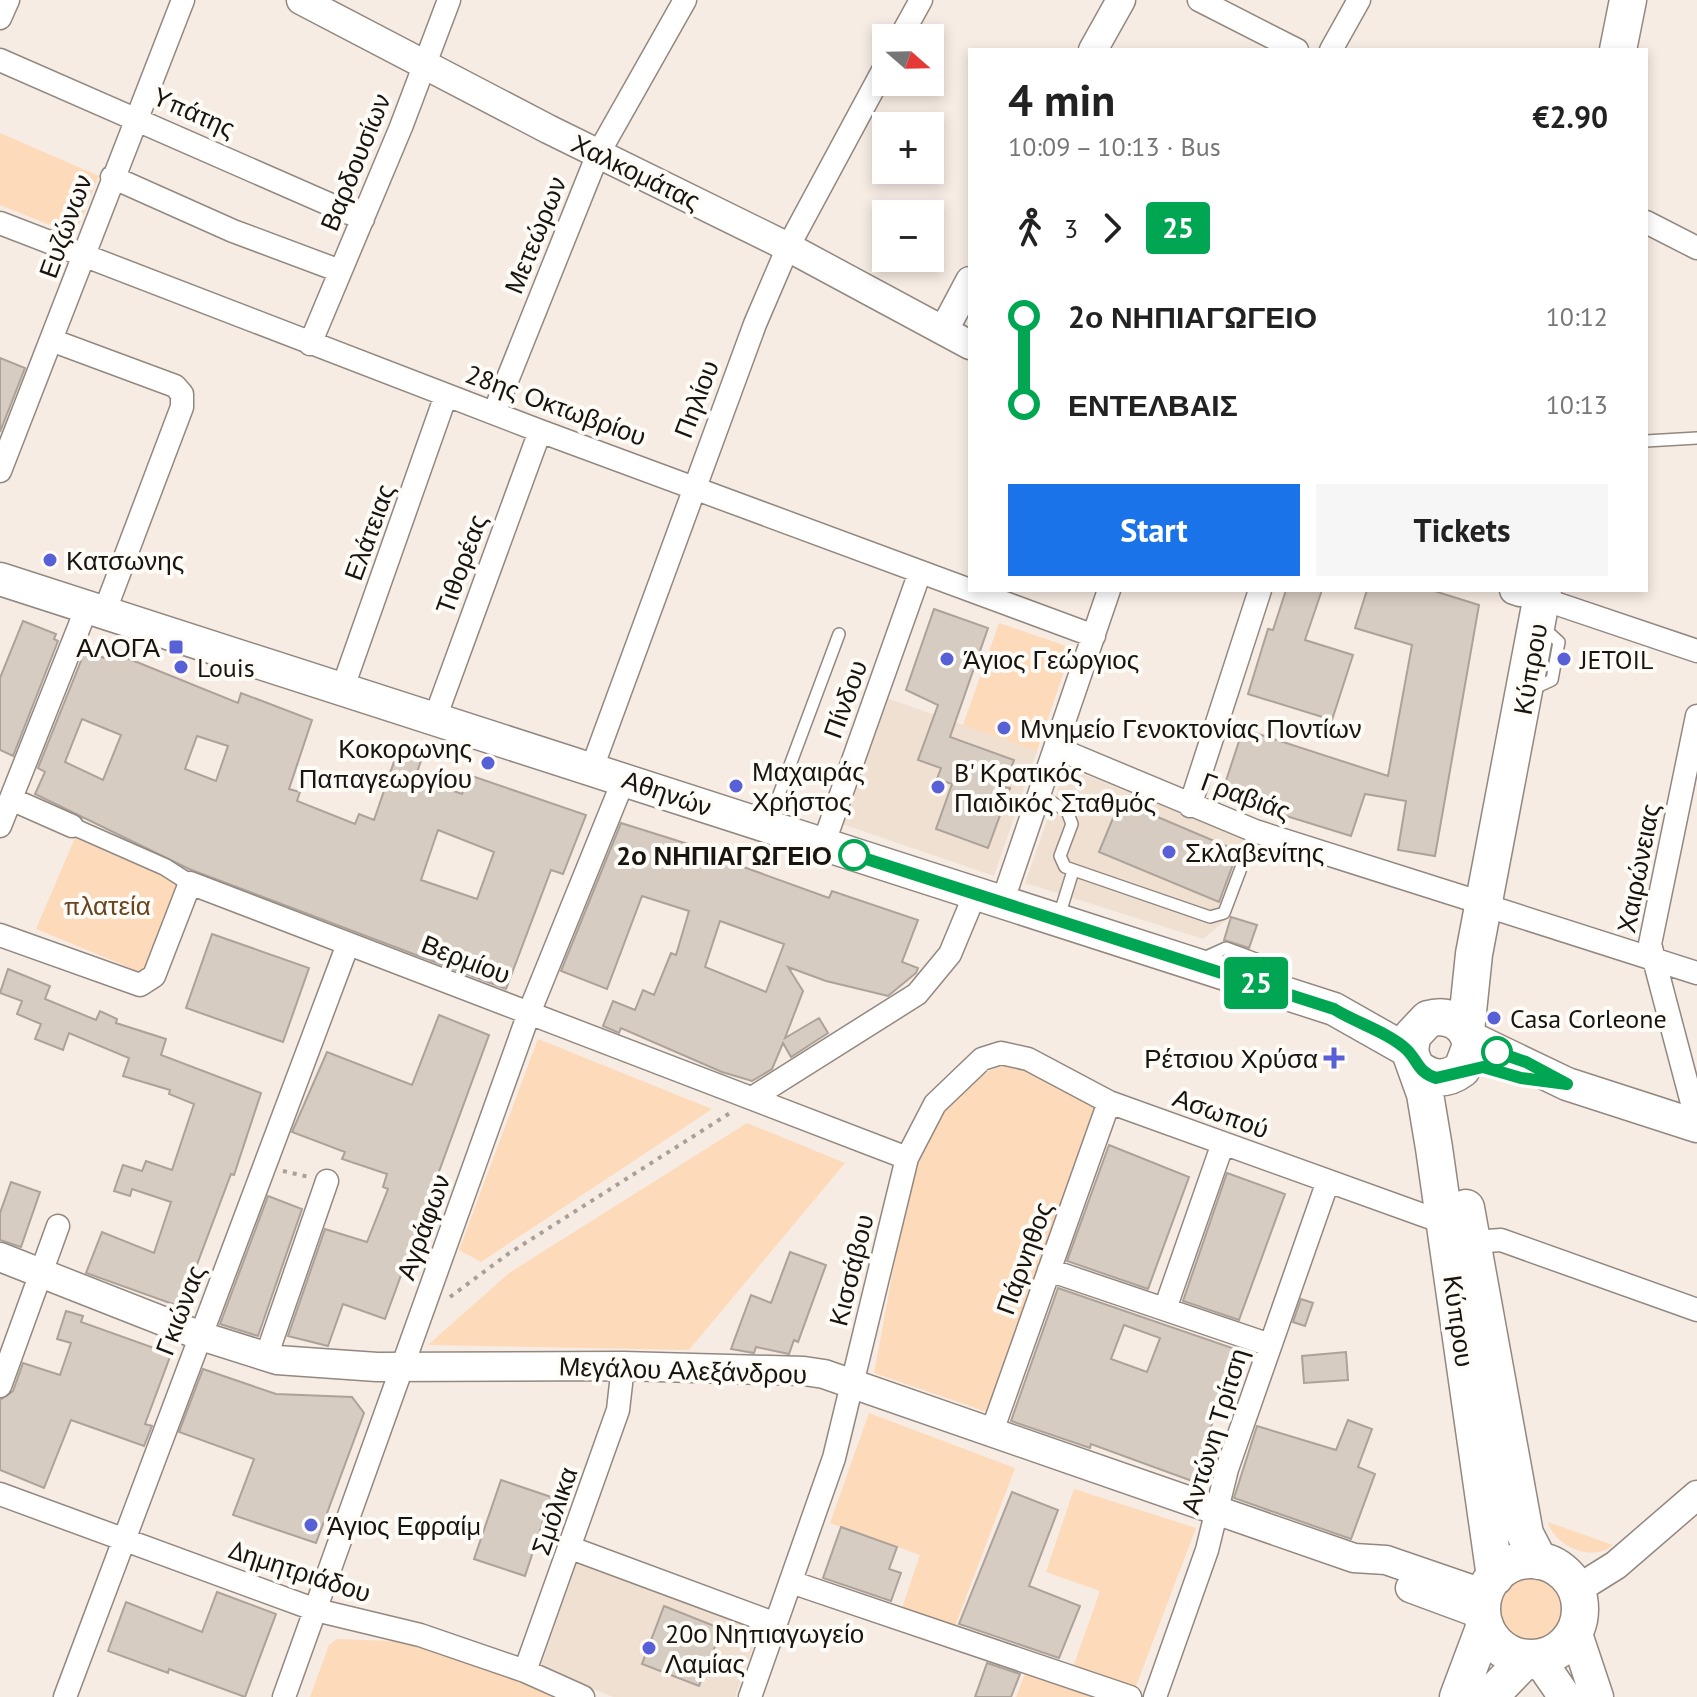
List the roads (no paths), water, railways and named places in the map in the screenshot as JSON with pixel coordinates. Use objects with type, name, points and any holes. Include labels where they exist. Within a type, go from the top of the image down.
[{"type":"main road","points":[[1618,48],[1628,0]]},
{"type":"main road","points":[[1638,48],[1648,0]]},
{"type":"main road","name":"Αθηνών","points":[[0,579],[343,687],[1334,1009],[1364,1010],[1399,1021],[1483,1067],[1521,1078],[1567,1084],[1697,1124]]},
{"type":"main road","name":"Κύπρου","points":[[1487,1603],[1449,1121],[1450,1096],[1442,1046],[1450,978],[1475,901],[1531,599]]},
{"type":"main road","name":"Κύπρου","points":[[1459,1232],[1525,1534],[1539,1561]]},
{"type":"main road","points":[[1458,1697],[1487,1603],[1512,1564],[1539,1561],[1558,1569],[1576,1590],[1580,1611],[1575,1631],[1556,1651],[1528,1658],[1489,1697]]},
{"type":"main road","points":[[1487,1603],[1503,1650],[1528,1658],[1545,1668],[1565,1697]]},
{"type":"main road","points":[[1575,1631],[1597,1697]]},
{"type":"street","points":[[0,18],[8,0]]},
{"type":"street","name":"Ευζώνων","points":[[0,471],[183,0]]},
{"type":"street","name":"Χαλκομάτας","points":[[301,0],[598,154],[788,247],[968,344]]},
{"type":"street","name":"Βαρδουσίων","points":[[310,344],[449,0]]},
{"type":"street","name":"Μετεώρων","points":[[494,413],[598,154],[685,0]]},
{"type":"street","points":[[908,24],[921,0]]},
{"type":"street","points":[[1094,48],[1121,0]]},
{"type":"street","points":[[1199,0],[1293,48]]},
{"type":"street","points":[[1332,48],[1359,0]]},
{"type":"street","name":"Υπάτης","points":[[0,60],[137,117],[363,219]]},
{"type":"street","name":"Πηλίου","points":[[592,768],[755,324],[788,247],[872,91]]},
{"type":"street","points":[[112,177],[233,231],[340,271]]},
{"type":"street","name":"28ης Οκτωβρίου","points":[[0,223],[310,344],[540,431],[694,484],[968,590]]},
{"type":"street","points":[[1648,223],[1697,248]]},
{"type":"street","points":[[944,330],[968,285]]},
{"type":"street","points":[[0,826],[182,407],[182,394],[175,386],[51,340]]},
{"type":"street","name":"Ελάτειας","points":[[343,687],[446,395]]},
{"type":"street","name":"Τιθορέας","points":[[435,718],[540,431]]},
{"type":"street","name":"Πίνδου","points":[[823,845],[920,572]]},
{"type":"street","name":"28ης Οκτωβρίου","points":[[974,592],[1094,636]]},
{"type":"street","points":[[752,1098],[917,994],[950,954],[1050,800],[1056,748],[1108,592]]},
{"type":"street","points":[[1190,806],[1259,592]]},
{"type":"street","points":[[1531,599],[1697,651]]},
{"type":"street","name":"Χαιρώνειας","points":[[1697,716],[1650,944],[1651,958],[1697,1124]]},
{"type":"street","name":"Γραβιάς","points":[[1056,748],[1255,831],[1697,973]]},
{"type":"street","name":"Αγράφων","points":[[284,1697],[529,1013],[624,779]]},
{"type":"street","name":"Βερμίου","points":[[11,799],[165,867],[190,883],[907,1158]]},
{"type":"street","points":[[0,935],[133,985],[147,983],[154,976],[190,883]]},
{"type":"street","name":"Γκιώνας","points":[[65,1697],[348,944]]},
{"type":"street","name":"Ασωπού","points":[[982,1059],[1010,1053],[1046,1067],[1109,1102],[1459,1232],[1501,1240],[1697,1310]]},
{"type":"street","name":"Κισσάβου","points":[[750,1697],[834,1458],[907,1158],[935,1104],[982,1059]]},
{"type":"street","name":"Πάρνηθος","points":[[991,1434],[1109,1102]]},
{"type":"street","points":[[1165,1309],[1223,1143]]},
{"type":"street","points":[[266,1357],[327,1181]]},
{"type":"street","name":"Αντώνη Τρίτση","points":[[1155,1697],[1207,1550],[1227,1469],[1328,1181]]},
{"type":"street","points":[[0,1386],[58,1226]]},
{"type":"street","name":"Μεγάλου Αλεξάνδρου","points":[[0,1257],[201,1336],[266,1357],[327,1365],[623,1366],[804,1371],[854,1383],[991,1434],[1354,1558],[1378,1576],[1487,1603]]},
{"type":"street","points":[[1049,1270],[1270,1345]]},
{"type":"street","name":"Σμόλικα","points":[[525,1671],[618,1410],[623,1366]]},
{"type":"street","name":"Δημητριάδου","points":[[0,1494],[316,1610],[420,1635],[525,1671],[583,1697]]},
{"type":"street","points":[[1576,1590],[1616,1565],[1697,1495]]},
{"type":"street","points":[[571,1548],[776,1624]]},
{"type":"street","points":[[791,1582],[1130,1697]]},
{"type":"lane","points":[[1648,441],[1697,438]]},
{"type":"lane","points":[[1531,599],[1559,642],[1552,680],[1539,686]]},
{"type":"lane","points":[[767,827],[839,634]]},
{"type":"lane","points":[[1050,800],[1067,811],[1072,824],[1060,856],[1065,867],[1214,917],[1224,913],[1255,831]]},
{"type":"lane","points":[[1057,921],[1073,871]]},
{"type":"lane","points":[[1206,957],[1226,948],[1264,962],[1275,977]]},
{"type":"place","name":"Κατσωνης","points":[[50,560]]},
{"type":"place","name":"ΑΛΟΓΑ","points":[[176,647]]},
{"type":"place","name":"Άγιος Γεώργιος","points":[[947,659]]},
{"type":"place","name":"JETOIL","points":[[1564,659]]},
{"type":"place","name":"Louis","points":[[181,667]]},
{"type":"place","name":"Μνημείο Γενοκτονίας Ποντίων","points":[[1004,728]]},
{"type":"place","name":"Κοκορωνης Παπαγεωργίου","points":[[488,763]]},
{"type":"place","name":"Μαχαιράς Χρήστος","points":[[736,786]]},
{"type":"place","name":"B' Κρατικός Παιδικός Σταθμός","points":[[938,787]]},
{"type":"place","name":"Σκλαβενίτης","points":[[1169,852]]},
{"type":"place","name":"2ο ΝΗΠΙΑΓΩΓΕΙΟ","points":[[854,855]]},
{"type":"place","name":"Casa Corleone","points":[[1494,1018]]},
{"type":"place","name":"Ρέτσιου Χρύσα","points":[[1334,1058]]},
{"type":"place","name":"Άγιος Εφραίμ","points":[[311,1525]]},
{"type":"place","name":"20ο Νηπιαγωγείο Λαμίας","points":[[649,1648]]},
{"type":"park label","name":"πλατεία","points":[[107,905]]}]
